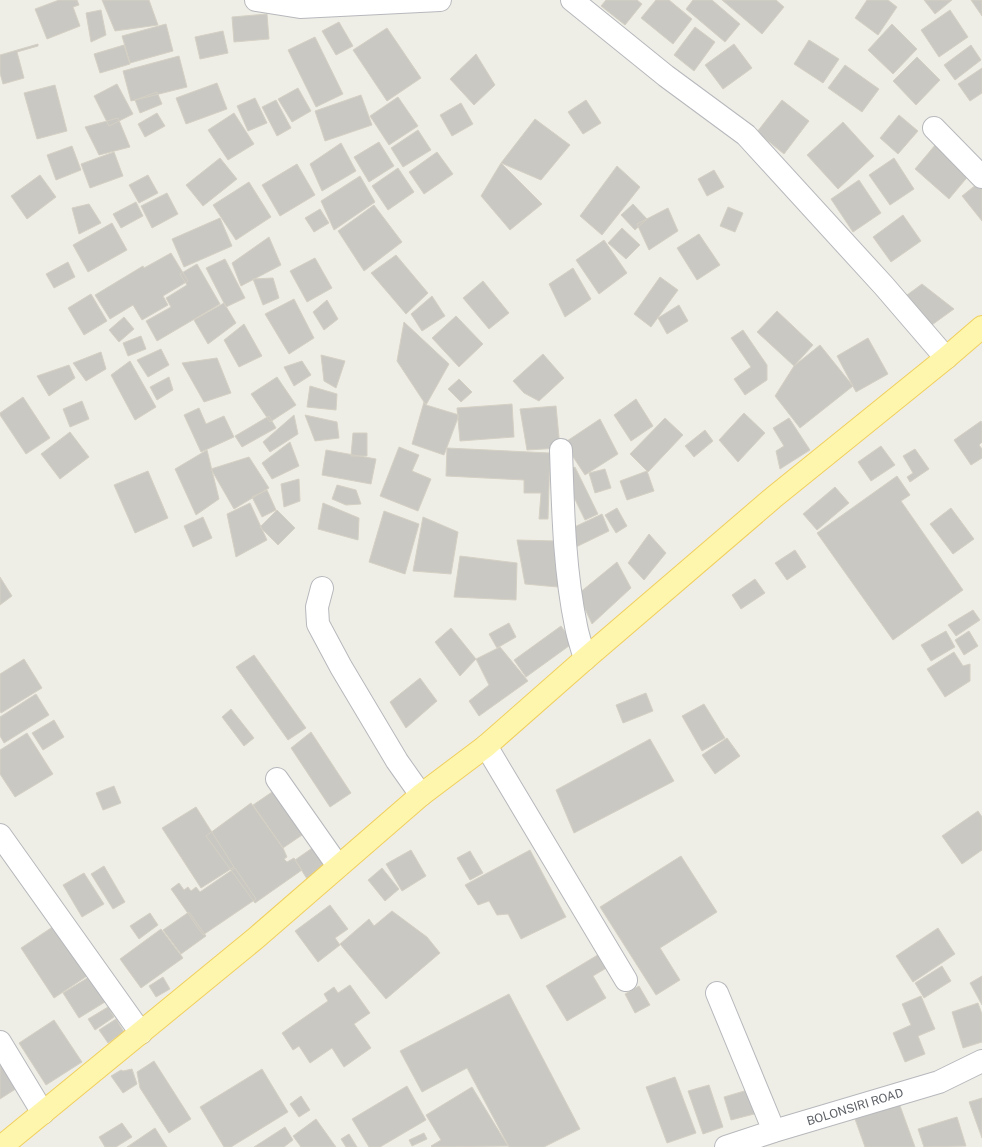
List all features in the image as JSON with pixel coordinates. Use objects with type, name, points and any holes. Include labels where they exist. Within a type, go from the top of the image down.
[{"type":"main road","points":[[1,1147],[256,938],[421,795],[486,746],[585,659],[774,498],[946,358],[982,326]]},
{"type":"street","points":[[256,0],[300,7],[440,0]]},
{"type":"street","points":[[572,0],[666,76],[746,135],[884,286],[946,358]]},
{"type":"street","points":[[934,128],[982,177]]},
{"type":"street","points":[[561,450],[565,549],[569,588],[576,628],[585,659]]},
{"type":"street","points":[[322,588],[317,607],[318,624],[341,667],[397,761],[421,795]]},
{"type":"street","points":[[486,746],[626,980]]},
{"type":"street","points":[[277,779],[338,866]]},
{"type":"street","points":[[0,835],[141,1033]]},
{"type":"street","points":[[717,993],[774,1131]]},
{"type":"street","points":[[0,1042],[43,1113]]},
{"type":"street","name":"BOLONSIRI ROAD","points":[[726,1147],[774,1131],[939,1082],[982,1061]]},
{"type":"building","points":[[59,0],[77,0],[79,5],[73,7],[80,26],[47,39],[35,9]]},
{"type":"building","points":[[102,0],[149,0],[158,25],[115,31]]},
{"type":"building","points":[[606,0],[637,0],[642,4],[625,25],[601,6]]},
{"type":"building","points":[[656,0],[669,0],[692,19],[673,44],[641,18]]},
{"type":"building","points":[[693,0],[712,0],[740,24],[725,42],[686,9]]},
{"type":"building","points":[[722,0],[776,0],[784,7],[762,34]]},
{"type":"building","points":[[867,0],[888,0],[897,7],[878,35],[855,18]]},
{"type":"building","points":[[924,0],[952,0],[935,14]]},
{"type":"building","points":[[971,0],[982,0],[982,16]]},
{"type":"building","points":[[101,10],[106,35],[91,42],[86,13]]},
{"type":"building","points":[[950,10],[968,37],[939,57],[921,30]]},
{"type":"building","points":[[267,14],[269,39],[234,42],[232,17]]},
{"type":"building","points":[[339,22],[353,46],[336,55],[322,31]]},
{"type":"building","points":[[166,24],[173,51],[130,63],[122,36]]},
{"type":"building","points":[[892,24],[917,49],[893,74],[868,50]]},
{"type":"building","points":[[695,27],[715,42],[694,71],[674,55]]},
{"type":"building","points":[[387,28],[421,78],[387,101],[353,50]]},
{"type":"building","points":[[223,31],[228,53],[200,59],[195,37]]},
{"type":"building","points":[[315,37],[343,94],[316,107],[288,50]]},
{"type":"building","points":[[809,40],[839,59],[823,83],[794,64]]},
{"type":"building","points":[[38,44],[38,46],[17,52],[24,78],[3,84],[0,73],[0,55]]},
{"type":"building","points":[[734,44],[752,68],[723,89],[705,65]]},
{"type":"building","points":[[124,45],[130,64],[100,73],[94,54]]},
{"type":"building","points":[[971,45],[981,60],[955,80],[944,65]]},
{"type":"building","points":[[476,54],[495,85],[474,105],[450,79]]},
{"type":"building","points":[[179,56],[187,87],[131,101],[123,71]]},
{"type":"building","points":[[917,57],[940,80],[916,105],[893,81]]},
{"type":"building","points":[[845,65],[879,89],[862,112],[828,88]]},
{"type":"building","points":[[982,68],[982,93],[970,101],[958,84]]},
{"type":"building","points":[[217,83],[227,109],[186,124],[176,98]]},
{"type":"building","points":[[117,84],[133,114],[109,126],[94,96]]},
{"type":"building","points":[[55,85],[67,131],[37,139],[24,93]]},
{"type":"building","points":[[298,88],[311,111],[292,122],[278,99]]},
{"type":"building","points":[[157,92],[162,104],[140,113],[135,100]]},
{"type":"building","points":[[361,95],[372,125],[325,141],[315,111]]},
{"type":"building","points":[[398,97],[418,126],[389,145],[370,116]]},
{"type":"building","points":[[255,98],[267,123],[248,131],[237,106]]},
{"type":"building","points":[[276,100],[291,128],[277,136],[262,107]]},
{"type":"building","points":[[586,100],[601,123],[583,134],[568,112]]},
{"type":"building","points":[[782,100],[809,121],[784,154],[757,132]]},
{"type":"building","points":[[461,103],[473,124],[452,136],[440,115]]},
{"type":"building","points":[[157,113],[165,126],[145,137],[138,124]]},
{"type":"building","points":[[234,113],[254,144],[228,160],[208,130]]},
{"type":"building","points":[[899,115],[918,131],[898,154],[880,138]]},
{"type":"building","points":[[118,118],[130,147],[99,155],[85,127]]},
{"type":"building","points":[[535,119],[570,145],[541,180],[501,163]]},
{"type":"building","points":[[843,122],[874,156],[838,189],[807,155]]},
{"type":"building","points":[[418,130],[431,150],[403,167],[391,148]]},
{"type":"building","points":[[379,142],[394,166],[369,182],[354,157]]},
{"type":"building","points":[[341,143],[356,171],[322,191],[310,164]]},
{"type":"building","points":[[936,144],[970,174],[949,199],[915,169]]},
{"type":"building","points":[[72,146],[81,170],[56,180],[47,155]]},
{"type":"building","points":[[114,152],[123,176],[90,188],[81,164]]},
{"type":"building","points":[[437,152],[453,174],[424,194],[409,172]]},
{"type":"building","points":[[220,158],[237,179],[203,206],[186,185]]},
{"type":"building","points":[[894,158],[914,189],[890,205],[869,175]]},
{"type":"building","points":[[501,163],[542,204],[510,230],[481,196]]},
{"type":"building","points":[[297,164],[315,195],[280,216],[262,185]]},
{"type":"building","points":[[617,166],[640,187],[602,235],[580,216]]},
{"type":"building","points":[[398,168],[414,192],[388,210],[372,186]]},
{"type":"building","points":[[714,170],[724,187],[707,196],[698,179]]},
{"type":"building","points":[[40,175],[56,197],[27,219],[11,196]]},
{"type":"building","points":[[148,175],[158,193],[139,203],[129,185]]},
{"type":"building","points":[[360,176],[375,202],[334,230],[321,201]]},
{"type":"building","points":[[859,180],[881,213],[853,232],[831,199]]},
{"type":"building","points":[[982,180],[982,221],[962,196]]},
{"type":"building","points":[[249,182],[271,217],[236,240],[213,205]]},
{"type":"building","points":[[167,193],[178,214],[152,228],[141,206]]},
{"type":"building","points":[[136,202],[143,216],[121,228],[113,214]]},
{"type":"building","points":[[89,204],[101,223],[79,234],[72,208]]},
{"type":"building","points":[[633,204],[647,219],[635,230],[621,215]]},
{"type":"building","points":[[374,205],[402,242],[364,271],[338,231]]},
{"type":"building","points":[[728,207],[743,213],[735,232],[720,226]]},
{"type":"building","points":[[668,208],[678,231],[649,250],[637,224]]},
{"type":"building","points":[[320,209],[329,223],[314,232],[305,218]]},
{"type":"building","points":[[903,215],[921,241],[891,262],[873,237]]},
{"type":"building","points":[[220,218],[232,246],[184,267],[172,239]]},
{"type":"building","points":[[112,223],[127,250],[88,272],[73,245]]},
{"type":"building","points":[[622,228],[640,245],[626,259],[608,243]]},
{"type":"building","points":[[699,234],[720,265],[697,280],[677,248]]},
{"type":"building","points":[[269,237],[281,265],[241,286],[232,263]]},
{"type":"building","points":[[604,240],[627,273],[599,294],[576,260]]},
{"type":"building","points":[[171,253],[188,281],[163,296],[168,305],[142,320],[133,305],[110,319],[95,295],[143,266],[144,268]]},
{"type":"building","points":[[396,255],[428,293],[406,314],[371,273]]},
{"type":"building","points":[[315,258],[332,288],[307,302],[290,271]]},
{"type":"building","points":[[225,259],[245,298],[226,307],[206,268]]},
{"type":"building","points":[[68,262],[75,277],[54,288],[46,274]]},
{"type":"building","points":[[197,264],[220,304],[157,341],[146,321],[171,307],[166,298],[187,285],[180,274]]},
{"type":"building","points":[[573,268],[591,299],[565,317],[549,284]]},
{"type":"building","points":[[660,277],[678,290],[651,327],[634,314]]},
{"type":"building","points":[[273,278],[279,298],[263,305],[253,279]]},
{"type":"building","points":[[483,281],[509,313],[489,329],[463,298]]},
{"type":"building","points":[[922,284],[954,309],[929,327],[907,295]]},
{"type":"building","points":[[91,294],[107,321],[84,335],[68,308]]},
{"type":"building","points":[[432,296],[445,316],[422,331],[411,314]]},
{"type":"building","points":[[294,299],[314,338],[289,354],[265,314]]},
{"type":"building","points":[[327,300],[338,319],[324,330],[313,312]]},
{"type":"building","points":[[224,303],[236,323],[208,344],[194,320]]},
{"type":"building","points":[[679,305],[688,321],[667,334],[658,318]]},
{"type":"building","points":[[777,311],[813,345],[794,366],[757,332]]},
{"type":"building","points":[[456,316],[483,344],[459,367],[432,338]]},
{"type":"building","points":[[124,317],[134,329],[119,342],[109,330]]},
{"type":"building","points":[[404,322],[449,364],[426,405],[397,361]]},
{"type":"building","points":[[244,324],[262,356],[239,367],[224,340]]},
{"type":"building","points":[[743,330],[767,365],[767,380],[745,395],[734,379],[751,367],[731,338]]},
{"type":"building","points":[[141,336],[146,349],[128,356],[123,343]]},
{"type":"building","points":[[868,338],[888,374],[856,392],[837,356]]},
{"type":"building","points":[[820,345],[853,386],[800,428],[775,396],[794,366]]},
{"type":"building","points":[[161,349],[169,365],[148,377],[137,360]]},
{"type":"building","points":[[101,352],[106,369],[86,381],[73,363]]},
{"type":"building","points":[[543,354],[564,378],[539,401],[524,393],[513,381]]},
{"type":"building","points":[[321,355],[345,361],[336,388],[324,381]]},
{"type":"building","points":[[217,358],[231,393],[204,402],[182,363]]},
{"type":"building","points":[[130,361],[156,407],[135,420],[111,375]]},
{"type":"building","points":[[302,361],[311,375],[294,386],[284,367]]},
{"type":"building","points":[[69,365],[75,378],[49,396],[37,376]]},
{"type":"building","points":[[169,377],[173,390],[157,400],[150,387]]},
{"type":"building","points":[[277,377],[296,405],[270,422],[251,394]]},
{"type":"building","points":[[459,379],[472,392],[461,402],[448,389]]},
{"type":"building","points":[[310,386],[337,394],[336,410],[307,407]]},
{"type":"building","points":[[23,397],[50,438],[26,454],[0,415],[0,413]]},
{"type":"building","points":[[636,399],[653,426],[631,441],[614,415]]},
{"type":"building","points":[[82,401],[89,419],[70,427],[63,409]]},
{"type":"building","points":[[424,402],[426,405],[459,415],[444,455],[412,444]]},
{"type":"building","points":[[512,404],[514,437],[460,441],[457,408]]},
{"type":"building","points":[[556,406],[560,448],[527,450],[520,409]]},
{"type":"building","points":[[199,408],[206,424],[224,416],[234,437],[201,452],[184,415]]},
{"type":"building","points":[[744,413],[765,433],[738,462],[719,440]]},
{"type":"building","points":[[294,415],[298,434],[270,452],[263,442]]},
{"type":"building","points":[[305,415],[337,422],[339,438],[315,441]]},
{"type":"building","points":[[269,416],[276,428],[242,447],[235,436]]},
{"type":"building","points":[[665,418],[683,435],[648,472],[630,454]]},
{"type":"building","points":[[789,418],[810,450],[780,469],[776,451],[784,446],[773,428]]},
{"type":"building","points":[[600,419],[618,454],[585,475],[564,443]]},
{"type":"building","points":[[981,421],[982,442],[979,445],[982,449],[982,458],[971,465],[954,440]]},
{"type":"building","points":[[705,430],[713,441],[694,457],[685,446]]},
{"type":"building","points":[[70,432],[89,457],[60,479],[41,454]]},
{"type":"building","points":[[353,433],[367,433],[367,456],[351,456]]},
{"type":"building","points":[[290,442],[299,466],[272,479],[262,463]]},
{"type":"building","points":[[881,446],[895,465],[871,481],[858,462]]},
{"type":"building","points":[[399,447],[419,455],[412,471],[431,479],[418,511],[380,496]]},
{"type":"building","points":[[447,448],[550,453],[548,519],[539,519],[541,493],[524,493],[524,480],[446,476]]},
{"type":"building","points":[[915,449],[929,469],[910,482],[907,477],[913,473],[903,456]]},
{"type":"building","points":[[207,450],[219,499],[196,515],[175,469]]},
{"type":"building","points":[[326,450],[376,459],[371,484],[322,475]]},
{"type":"building","points":[[249,457],[269,488],[234,509],[211,469]]},
{"type":"building","points":[[575,467],[598,514],[585,520],[562,473]]},
{"type":"building","points":[[605,469],[611,488],[595,493],[589,473]]},
{"type":"building","points":[[148,471],[168,518],[135,533],[114,485]]},
{"type":"building","points":[[647,471],[654,491],[627,500],[620,481]]},
{"type":"building","points":[[897,476],[910,495],[901,501],[963,590],[893,640],[817,533]]},
{"type":"building","points":[[299,479],[300,501],[284,507],[281,484]]},
{"type":"building","points":[[337,485],[356,490],[361,504],[346,505],[332,499]]},
{"type":"building","points":[[835,487],[849,503],[817,530],[803,514]]},
{"type":"building","points":[[267,490],[276,510],[262,517],[252,497]]},
{"type":"building","points":[[250,503],[267,540],[236,557],[227,514]]},
{"type":"building","points":[[323,503],[359,518],[358,540],[318,529]]},
{"type":"building","points":[[617,508],[627,526],[616,533],[605,515]]},
{"type":"building","points":[[951,508],[974,539],[953,554],[930,524]]},
{"type":"building","points":[[277,510],[295,528],[278,545],[260,527]]},
{"type":"building","points":[[384,511],[419,524],[405,574],[369,562]]},
{"type":"building","points":[[602,514],[609,531],[576,547],[568,530]]},
{"type":"building","points":[[203,517],[212,538],[193,547],[184,526]]},
{"type":"building","points":[[423,517],[458,532],[451,574],[413,571]]},
{"type":"building","points":[[649,534],[666,553],[644,580],[628,563]]},
{"type":"building","points":[[517,540],[556,541],[558,587],[525,584]]},
{"type":"building","points":[[795,550],[806,567],[787,580],[775,563]]},
{"type":"building","points":[[460,556],[517,563],[516,600],[454,597]]},
{"type":"building","points":[[617,562],[631,588],[592,624],[578,594]]},
{"type":"building","points":[[0,577],[12,596],[0,605]]},
{"type":"building","points":[[755,579],[765,593],[741,609],[732,595]]},
{"type":"building","points":[[973,610],[980,620],[956,636],[948,625]]},
{"type":"building","points":[[509,623],[516,637],[497,648],[489,634]]},
{"type":"building","points":[[561,626],[573,643],[526,677],[514,660]]},
{"type":"building","points":[[451,628],[476,659],[460,676],[435,642]]},
{"type":"building","points":[[946,631],[955,647],[931,661],[921,645]]},
{"type":"building","points":[[969,631],[978,646],[964,655],[955,640]]},
{"type":"building","points":[[500,647],[528,681],[479,716],[469,701],[489,685],[476,659]]},
{"type":"building","points":[[954,652],[963,666],[970,664],[970,681],[945,697],[927,669]]},
{"type":"building","points":[[254,655],[306,728],[288,740],[236,667]]},
{"type":"building","points":[[24,659],[42,688],[1,713],[0,674]]},
{"type":"building","points":[[420,678],[437,701],[406,728],[390,702]]},
{"type":"building","points":[[646,693],[653,711],[623,723],[616,705]]},
{"type":"building","points":[[36,694],[49,715],[4,743],[0,736],[0,717]]},
{"type":"building","points":[[704,704],[725,738],[702,751],[682,716]]},
{"type":"building","points":[[231,709],[254,738],[244,746],[222,717]]},
{"type":"building","points":[[54,720],[64,737],[43,750],[32,733]]},
{"type":"building","points":[[311,732],[351,793],[330,807],[291,748]]},
{"type":"building","points":[[27,733],[53,774],[15,797],[0,774],[0,750]]},
{"type":"building","points":[[727,738],[740,756],[715,774],[702,755]]},
{"type":"building","points":[[650,739],[674,781],[574,833],[556,790]]},
{"type":"building","points":[[114,786],[121,803],[103,810],[96,793]]},
{"type":"building","points":[[275,790],[305,833],[283,848],[253,805]]},
{"type":"building","points":[[251,803],[283,848],[287,857],[284,859],[287,862],[294,858],[302,870],[255,903],[206,836]]},
{"type":"building","points":[[196,807],[234,867],[201,888],[162,828]]},
{"type":"building","points":[[978,811],[982,817],[982,850],[962,864],[942,836]]},
{"type":"building","points":[[318,844],[333,866],[309,882],[295,860]]},
{"type":"building","points":[[411,850],[426,876],[402,891],[386,864]]},
{"type":"building","points":[[530,850],[566,917],[521,939],[508,914],[497,915],[489,901],[478,905],[465,885]]},
{"type":"building","points":[[470,851],[483,873],[470,880],[457,858]]},
{"type":"building","points":[[681,856],[717,912],[660,948],[680,980],[656,995],[600,907]]},
{"type":"building","points":[[104,866],[125,902],[113,909],[91,874]]},
{"type":"building","points":[[235,868],[256,899],[203,935],[171,889],[179,883],[184,890],[188,887],[191,891],[196,887],[200,892]]},
{"type":"building","points":[[382,868],[399,889],[385,901],[368,880]]},
{"type":"building","points":[[84,873],[104,904],[82,917],[63,885]]},
{"type":"building","points":[[330,905],[348,929],[335,938],[340,945],[318,962],[295,931]]},
{"type":"building","points":[[392,911],[427,937],[440,953],[386,999],[340,944],[369,919],[374,926]]},
{"type":"building","points":[[189,912],[206,936],[181,954],[163,930]]},
{"type":"building","points":[[150,913],[158,925],[139,939],[130,926]]},
{"type":"building","points":[[54,926],[87,976],[54,998],[21,948]]},
{"type":"building","points":[[938,928],[955,954],[913,982],[896,956]]},
{"type":"building","points":[[161,929],[183,958],[141,988],[120,959]]},
{"type":"building","points":[[601,953],[608,967],[593,976],[606,998],[567,1021],[546,986]]},
{"type":"building","points":[[942,966],[951,981],[924,998],[915,983]]},
{"type":"building","points":[[982,976],[982,1005],[970,983]]},
{"type":"building","points":[[89,977],[105,1002],[79,1018],[63,993]]},
{"type":"building","points":[[163,977],[170,989],[156,997],[149,986]]},
{"type":"building","points":[[350,985],[370,1013],[354,1024],[371,1048],[344,1067],[332,1048],[310,1063],[299,1046],[293,1050],[282,1033],[328,1001],[324,994],[334,987],[338,993]]},
{"type":"building","points":[[639,986],[650,1005],[635,1013],[625,994]]},
{"type":"building","points":[[509,994],[580,1129],[544,1147],[509,1147],[467,1068],[422,1092],[400,1051]]},
{"type":"building","points":[[921,996],[935,1029],[918,1036],[925,1054],[905,1062],[893,1033],[911,1025],[902,1004]]},
{"type":"building","points":[[978,1003],[982,1014],[982,1042],[963,1048],[952,1012]]},
{"type":"building","points":[[108,1007],[114,1017],[95,1030],[88,1019]]},
{"type":"building","points":[[116,1019],[124,1032],[108,1043],[99,1030]]},
{"type":"building","points":[[54,1020],[82,1062],[46,1085],[19,1043]]},
{"type":"building","points":[[0,1045],[25,1083],[0,1099]]},
{"type":"building","points":[[154,1061],[191,1119],[169,1133],[140,1088],[137,1072]]},
{"type":"building","points":[[132,1069],[137,1084],[123,1093],[111,1076],[121,1070]]},
{"type":"building","points":[[262,1069],[288,1112],[231,1147],[224,1147],[200,1107]]},
{"type":"building","points":[[675,1077],[696,1133],[667,1143],[646,1087]]},
{"type":"building","points":[[709,1085],[723,1127],[703,1134],[688,1091]]},
{"type":"building","points":[[407,1086],[426,1120],[380,1147],[369,1147],[352,1119]]},
{"type":"building","points":[[472,1087],[508,1146],[432,1147],[431,1146],[441,1140],[426,1115]]},
{"type":"building","points":[[751,1089],[758,1113],[731,1120],[724,1097]]},
{"type":"building","points":[[301,1096],[310,1110],[299,1117],[290,1104]]},
{"type":"building","points":[[982,1098],[982,1138],[969,1102]]},
{"type":"building","points":[[899,1103],[915,1147],[865,1147],[855,1119]]},
{"type":"building","points":[[957,1117],[966,1146],[924,1147],[918,1129]]},
{"type":"building","points":[[316,1119],[336,1147],[301,1147],[293,1136]]},
{"type":"building","points":[[122,1123],[132,1137],[116,1147],[105,1147],[99,1137]]},
{"type":"building","points":[[285,1127],[293,1140],[284,1147],[254,1147]]},
{"type":"building","points":[[155,1128],[167,1147],[127,1147]]},
{"type":"building","points":[[424,1133],[427,1139],[412,1146],[409,1140]]},
{"type":"building","points":[[349,1134],[357,1147],[346,1147],[341,1139]]}]
